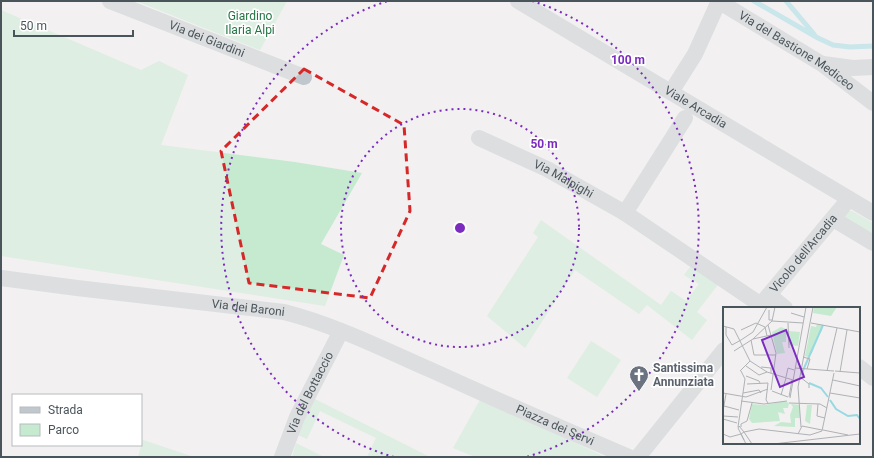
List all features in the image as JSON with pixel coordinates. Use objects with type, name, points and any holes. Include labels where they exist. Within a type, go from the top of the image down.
[{"type":"street","name":"Via dei Giardini","points":[[110,1],[304,77]]},
{"type":"street","name":"Viale Arcadia","points":[[518,1],[873,213]]},
{"type":"street","points":[[671,92],[695,54],[719,1]]},
{"type":"street","name":"Via del Bastione Mediceo","points":[[719,1],[822,64],[873,103]]},
{"type":"street","points":[[822,64],[853,68],[873,67]]},
{"type":"street","points":[[625,213],[685,118]]},
{"type":"street","name":"Via Malpighi","points":[[479,138],[547,169],[625,213],[763,303],[781,307]]},
{"type":"street","name":"Vicolo dell'Arcadia","points":[[763,303],[849,199]]},
{"type":"street","points":[[833,219],[873,243]]},
{"type":"street","name":"Via dei Baroni","points":[[1,278],[284,312],[307,318],[341,330],[480,392]]},
{"type":"street","name":"Via del Bottaccio","points":[[282,457],[297,417],[341,330]]},
{"type":"street","points":[[638,457],[723,351]]},
{"type":"street","points":[[860,368],[873,378]]},
{"type":"street","name":"Piazza dei Servi","points":[[480,392],[629,457]]},
{"type":"highlighted area","points":[[304,69],[404,125],[410,211],[370,298],[249,283],[221,151]]},
{"type":"green space","name":"Giardino Ilaria Alpi","points":[[136,1],[287,1],[260,50]]},
{"type":"green space","points":[[1,10],[141,70],[159,61],[188,75],[161,145],[295,162],[362,173],[321,244],[344,255],[325,306],[1,256]]},
{"type":"green space","points":[[848,211],[852,211],[873,223],[873,236],[839,216]]},
{"type":"green space","points":[[541,220],[661,305],[671,291],[686,301],[699,284],[684,275],[693,263],[720,282],[697,312],[707,320],[692,340],[647,305],[639,314],[575,270],[525,348],[487,316],[538,237],[533,233]]},
{"type":"green space","points":[[591,341],[621,360],[597,397],[567,378]]},
{"type":"green space","points":[[311,397],[430,457],[367,457],[376,438],[320,411],[307,439],[298,435]]},
{"type":"green space","points":[[481,398],[605,457],[475,457],[453,448]]},
{"type":"green space","points":[[143,440],[194,457],[138,457]]},
{"type":"green space","points":[[296,443],[324,457],[292,457]]},
{"type":"waterway","points":[[754,1],[833,45],[850,47],[873,46]]},
{"type":"waterway","points":[[786,1],[814,34]]},
{"type":"place","name":"Santissima Annunziata","points":[[639,392]]}]
